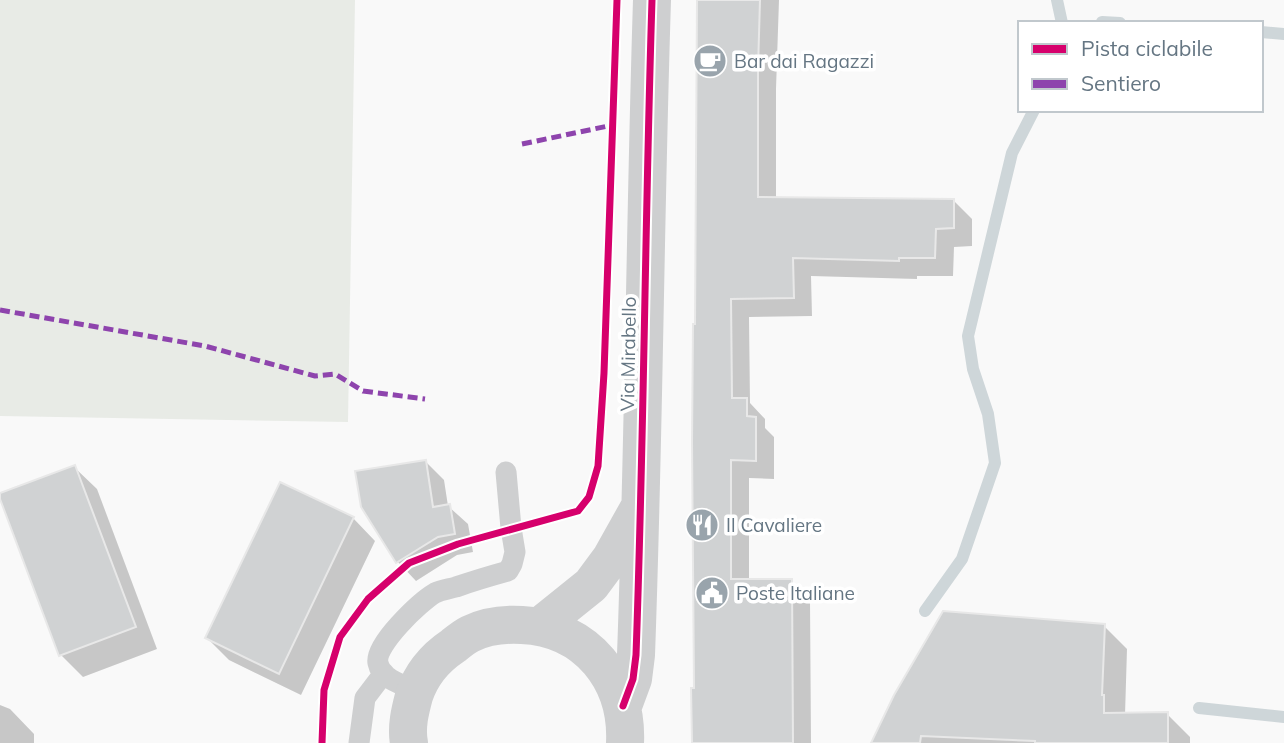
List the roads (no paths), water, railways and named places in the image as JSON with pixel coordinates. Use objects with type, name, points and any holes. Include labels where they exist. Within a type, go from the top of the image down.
[{"type":"street","name":"Via Mirabello","points":[[624,724],[636,655],[653,0]]},
{"type":"street","name":"Via Mirabello","points":[[540,626],[592,585],[611,558],[641,504]]},
{"type":"street","points":[[409,743],[409,713],[400,682],[426,671],[441,654],[470,634],[504,624],[540,626],[566,635],[589,650],[610,676],[624,724]]},
{"type":"lane","points":[[359,743],[365,698],[400,682],[378,664],[378,655],[383,644],[402,621],[436,593],[508,570],[512,564],[515,552],[506,472]]},
{"type":"waterway","points":[[1057,0],[1062,21]]},
{"type":"waterway","points":[[1263,32],[1284,34]]},
{"type":"waterway","points":[[925,611],[962,559],[995,463],[988,414],[973,369],[968,336],[1012,153],[1033,112]]},
{"type":"waterway","points":[[1199,708],[1284,717]]},
{"type":"place","name":"Bar dai Ragazzi","points":[[710,61]]},
{"type":"place","name":"Il Cavaliere","points":[[702,525]]},
{"type":"place","name":"Poste Italiane","points":[[712,593]]}]
